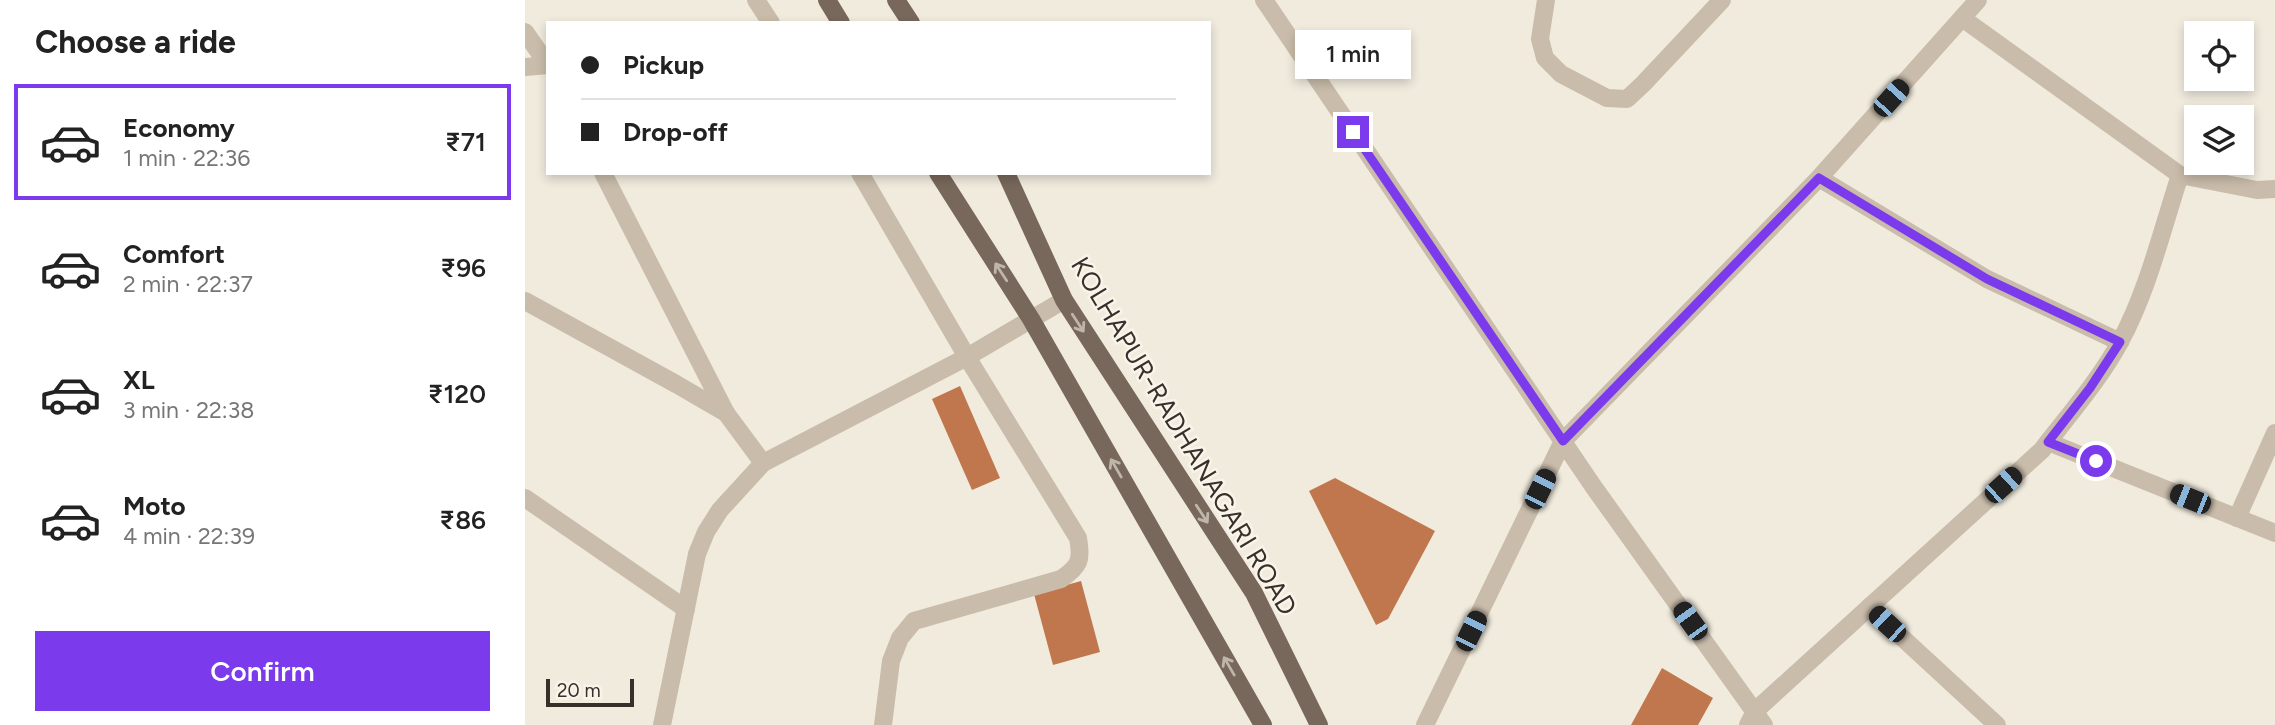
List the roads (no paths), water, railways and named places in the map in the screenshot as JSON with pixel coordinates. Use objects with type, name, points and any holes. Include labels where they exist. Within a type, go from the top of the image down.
[{"type":"main road","points":[[827,0],[840,21]]},
{"type":"main road","points":[[896,0],[910,21]]},
{"type":"main road","points":[[939,175],[1031,319],[1263,725]]},
{"type":"main road","name":"KOLHAPUR-RADHANAGARI ROAD","points":[[1007,175],[1064,300],[1254,593],[1319,725]]},
{"type":"street","points":[[756,0],[770,21]]},
{"type":"street","points":[[1264,0],[1755,720],[1869,607],[2048,442],[2090,388],[2120,342],[2145,285],[2180,175]]},
{"type":"street","points":[[1546,0],[1540,39],[1545,58],[1561,74],[1607,99],[1627,99],[1722,0]]},
{"type":"street","points":[[1425,725],[1563,441],[1819,178],[1979,0]]},
{"type":"street","points":[[1962,18],[2180,175],[2257,190],[2275,189]]},
{"type":"street","points":[[525,32],[546,62]]},
{"type":"street","points":[[525,66],[546,65]]},
{"type":"street","points":[[604,175],[726,413],[763,463]]},
{"type":"street","points":[[861,175],[967,357],[1078,538],[1081,555],[1075,569],[1061,579],[914,621],[900,638],[891,661],[883,725]]},
{"type":"street","points":[[1819,178],[1987,279],[2120,342]]},
{"type":"street","points":[[662,725],[697,554],[706,532],[720,510],[763,463],[967,357],[1064,300]]},
{"type":"street","points":[[525,301],[726,413]]},
{"type":"street","points":[[2237,518],[2275,433]]},
{"type":"street","points":[[2048,442],[2275,533]]},
{"type":"street","points":[[525,498],[686,609]]},
{"type":"street","points":[[1869,607],[1997,725]]}]
